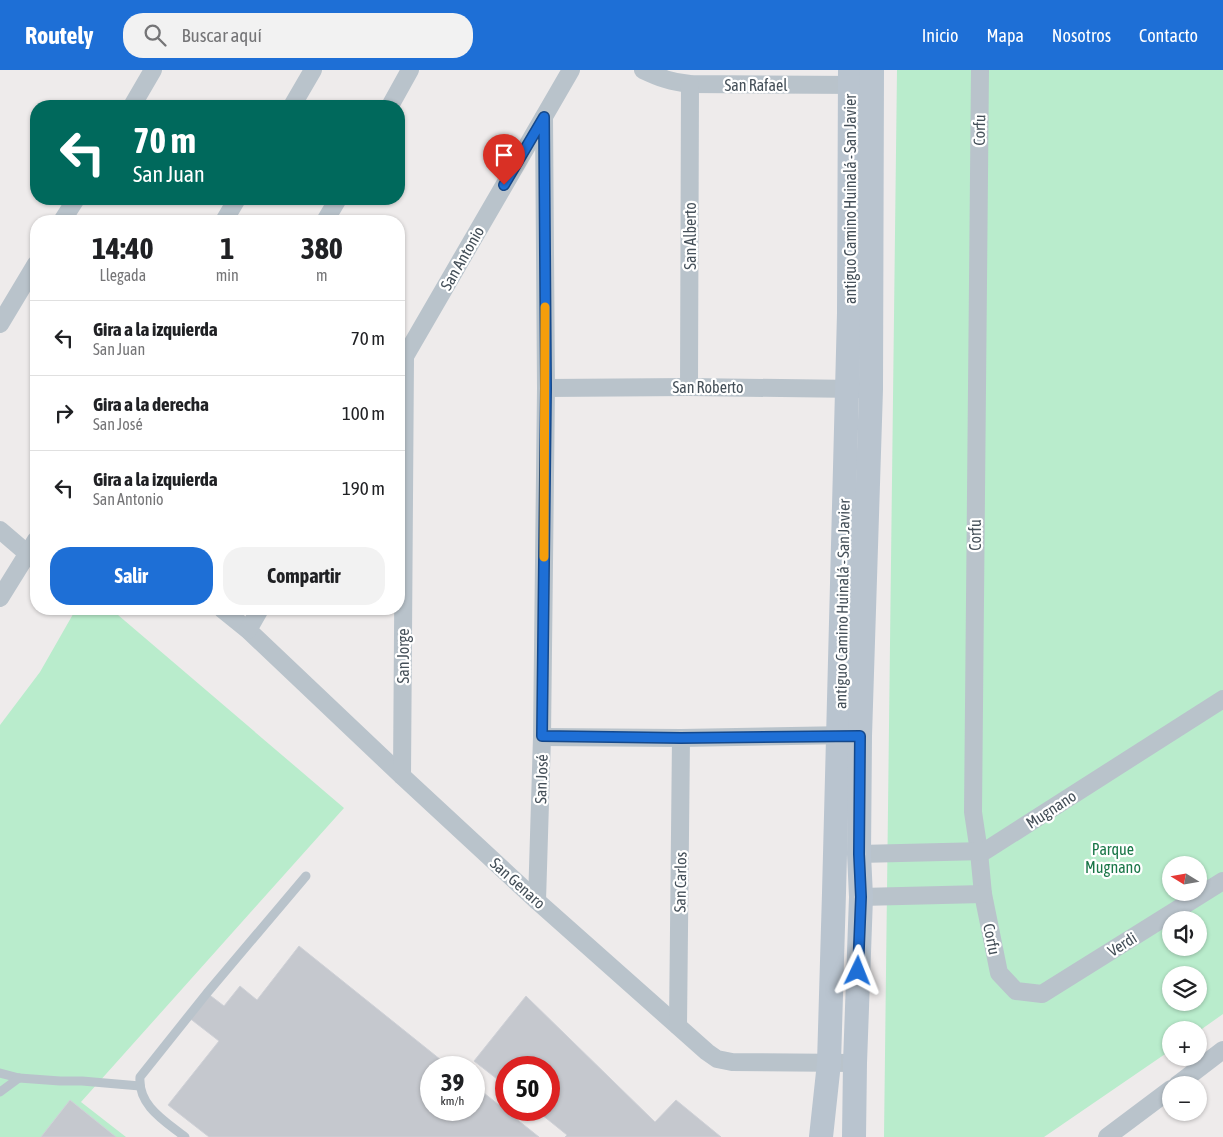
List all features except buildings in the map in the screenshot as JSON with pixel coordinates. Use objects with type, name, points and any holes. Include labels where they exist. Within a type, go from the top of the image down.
[{"type":"main road","points":[[854,1137],[861,897],[849,735],[871,389],[861,78]]},
{"type":"main road","name":"antiguo Camino Huinalá - San Javier","points":[[821,1137],[829,1063],[849,735],[847,389],[849,303],[861,78]]},
{"type":"street","points":[[136,100],[153,70]]},
{"type":"street","points":[[296,100],[313,70]]},
{"type":"street","points":[[393,100],[410,70]]},
{"type":"street","name":"San Antonio","points":[[405,357],[571,70]]},
{"type":"street","name":"San Rafael","points":[[643,70],[663,80],[690,84],[861,78]]},
{"type":"street","name":"Corfu","points":[[980,70],[973,812],[983,894],[999,973],[1016,991]]},
{"type":"street","name":"San Alberto","points":[[689,387],[690,84]]},
{"type":"street","name":"San José","points":[[537,901],[542,736],[546,388],[544,117]]},
{"type":"street","points":[[0,324],[30,274]]},
{"type":"street","name":"San Roberto","points":[[546,388],[871,389]]},
{"type":"street","points":[[0,530],[30,546]]},
{"type":"street","points":[[0,598],[30,550]]},
{"type":"street","name":"San Genaro","points":[[229,615],[248,630],[537,901],[707,1052],[717,1059],[732,1062],[855,1063]]},
{"type":"street","points":[[248,630],[257,615]]},
{"type":"street","name":"San Jorge","points":[[402,615],[402,776]]},
{"type":"street","name":"Mugnano","points":[[859,854],[985,851],[1223,699]]},
{"type":"street","points":[[542,736],[681,738],[849,735]]},
{"type":"street","name":"San Carlos","points":[[678,1026],[681,738]]},
{"type":"street","name":"Verdi","points":[[1016,991],[1042,994],[1223,881]]},
{"type":"street","points":[[861,897],[983,894]]},
{"type":"street","points":[[1188,1076],[1223,1050]]},
{"type":"street","points":[[1107,1137],[1162,1096]]},
{"type":"lane","points":[[185,1137],[150,1109],[142,1095],[140,1077],[207,993],[306,876]]},
{"type":"lane","points":[[0,1073],[19,1078],[140,1086]]},
{"type":"lane","points":[[0,1092],[19,1078]]},
{"type":"green space","name":"Parque Mugnano","points":[[897,70],[1223,70],[1223,1014],[1207,1025],[1207,1021],[1162,1021],[1162,1056],[1044,1137],[884,1137]]},
{"type":"green space","points":[[73,615],[118,615],[344,808],[81,1102],[126,1137],[0,1137],[0,725],[40,672]]},
{"type":"slow traffic","points":[[544,557],[545,307]]},
{"type":"route","points":[[504,185],[544,117],[546,388],[542,736],[681,738],[860,736],[859,854],[861,897],[858,971]]}]
